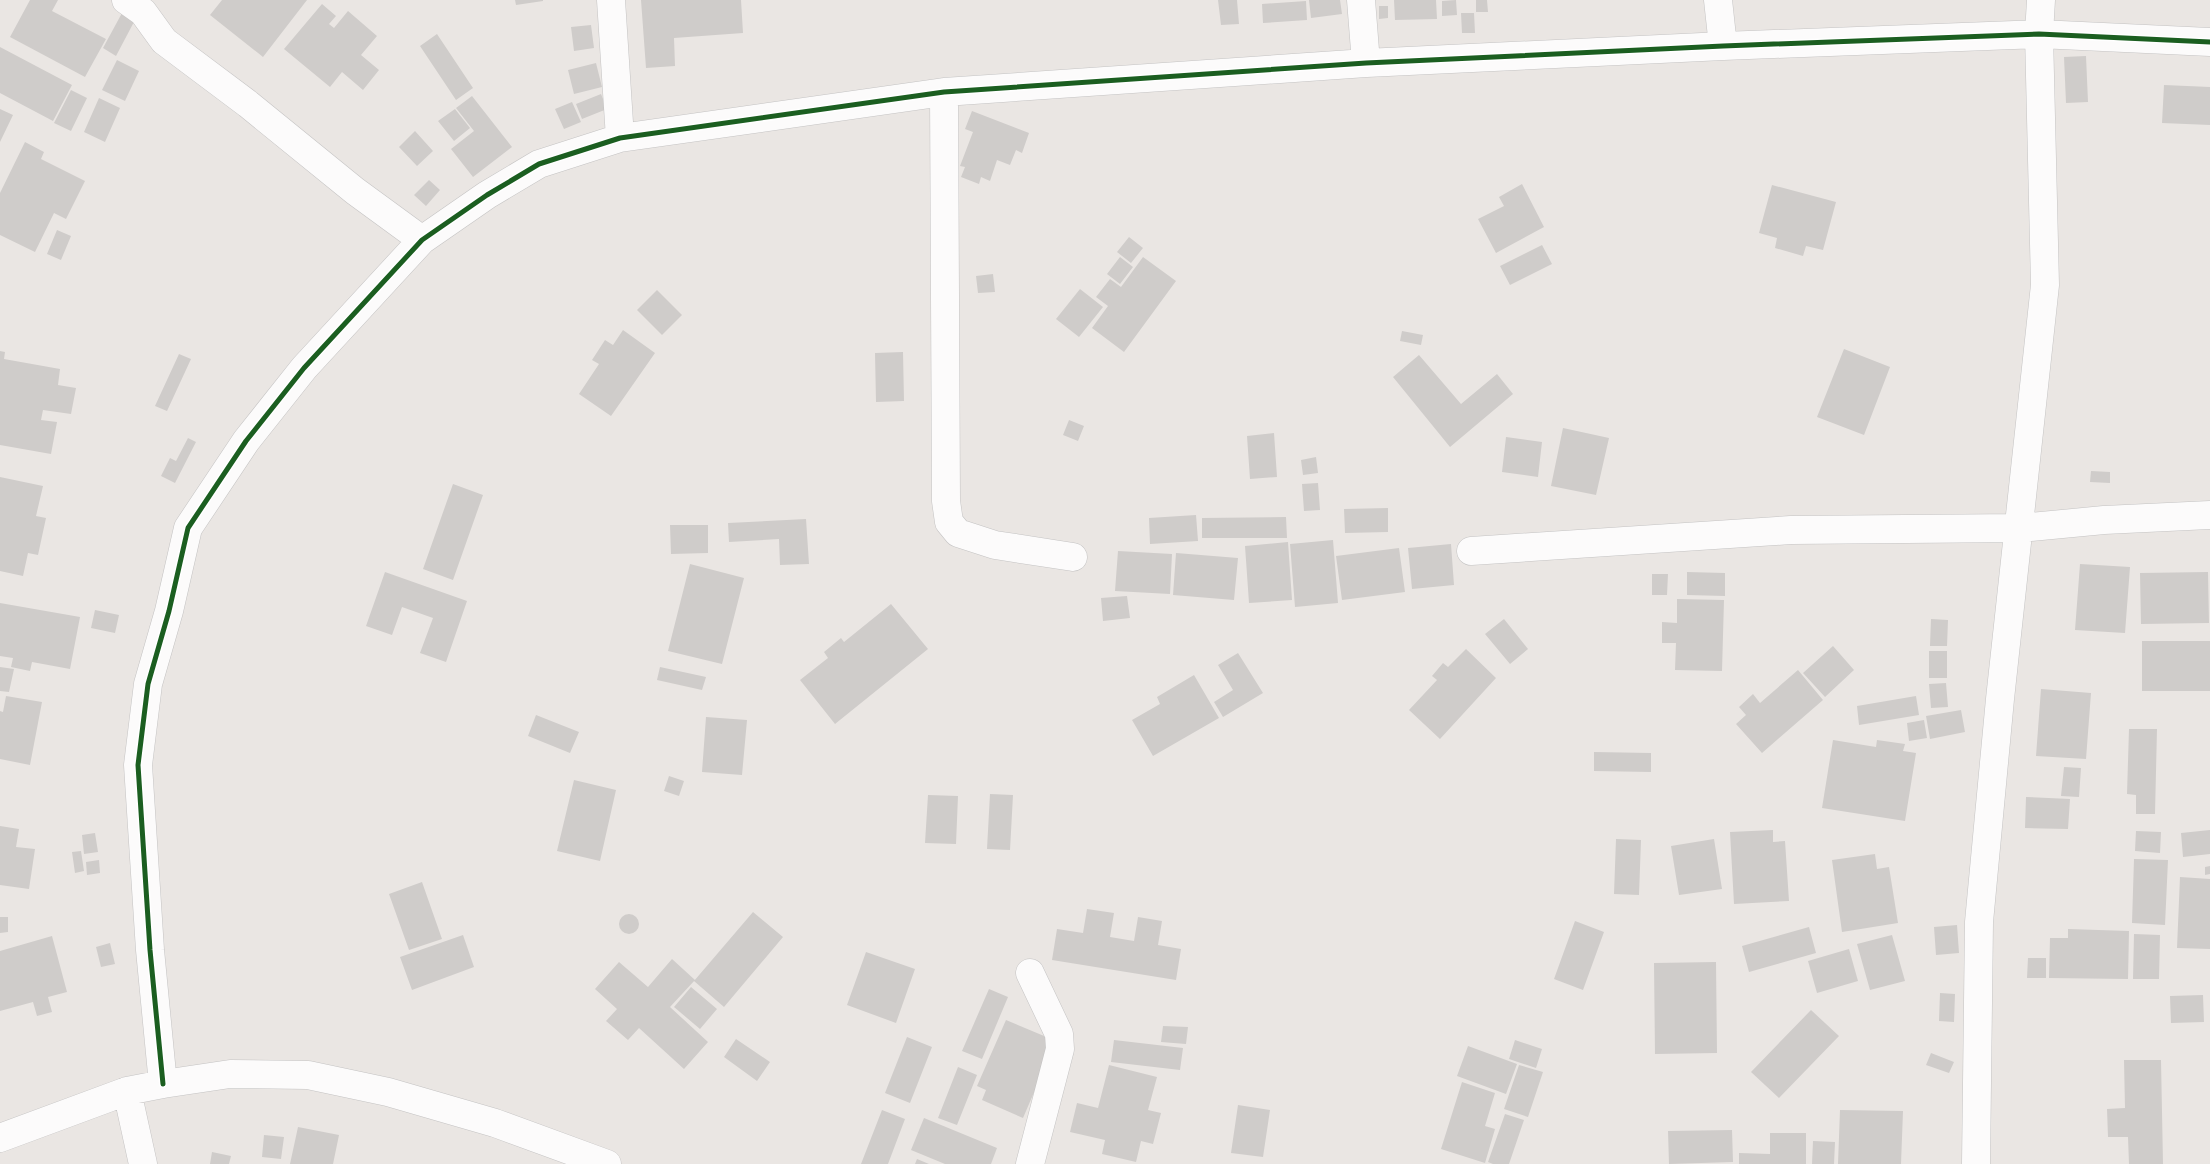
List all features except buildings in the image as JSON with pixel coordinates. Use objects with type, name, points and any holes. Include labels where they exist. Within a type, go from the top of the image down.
[{"type":"street","points":[[126,0],[143,12],[164,41],[248,104],[355,191],[422,240]]},
{"type":"street","points":[[611,0],[620,138]]},
{"type":"street","points":[[1361,0],[1366,63]]},
{"type":"street","points":[[1718,0],[1723,46]]},
{"type":"street","points":[[1976,1164],[1979,922],[2000,699],[2045,285],[2039,34],[2042,0]]},
{"type":"street","points":[[163,1084],[150,950],[138,765],[148,684],[169,611],[188,528],[246,441],[304,368],[422,240],[487,195],[539,164],[620,138],[944,92],[1366,63],[1723,46],[2039,34],[2210,42]]},
{"type":"street","points":[[944,92],[946,491],[949,522],[958,533],[995,545],[1073,557]]},
{"type":"street","points":[[1471,551],[1792,530],[2020,528],[2104,520],[2210,515]]},
{"type":"street","points":[[1030,973],[1060,1034],[1060,1049],[1030,1164]]},
{"type":"street","points":[[0,1138],[127,1091],[230,1074],[308,1075],[388,1092],[495,1123],[606,1164]]},
{"type":"street","points":[[127,1091],[143,1164]]},
{"type":"cycle path","points":[[163,1084],[150,950],[138,765],[148,684],[169,611],[188,528],[246,441],[304,368],[422,240],[487,195],[539,164],[620,138],[944,92],[1366,63],[1723,46],[2039,34],[2210,42]]}]
